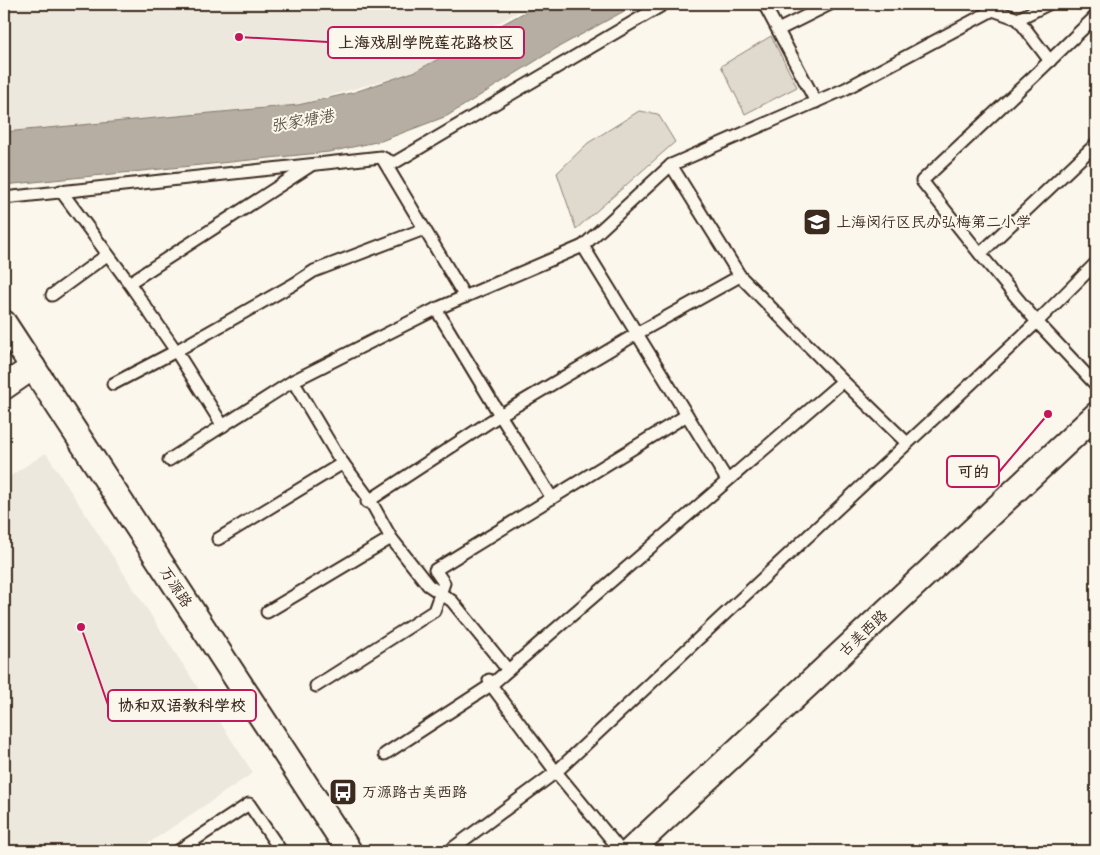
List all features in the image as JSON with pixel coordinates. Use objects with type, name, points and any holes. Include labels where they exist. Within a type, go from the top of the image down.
[{"type":"street","name":"万源路","points":[[4,323],[348,851]]},
{"type":"street","points":[[4,387],[32,367]]},
{"type":"street","name":"古美西路","points":[[630,851],[1096,414]]},
{"type":"lane","points":[[4,198],[381,157],[394,163],[664,4]]},
{"type":"lane","points":[[764,4],[816,102]]},
{"type":"lane","points":[[778,30],[830,4]]},
{"type":"lane","points":[[1018,19],[1048,4]]},
{"type":"lane","points":[[169,460],[293,381],[436,309],[583,246],[671,165],[845,89],[991,7],[1018,19],[1050,61]]},
{"type":"lane","points":[[1096,16],[922,181],[1037,322],[1096,385]]},
{"type":"lane","points":[[980,254],[1096,144]]},
{"type":"lane","points":[[381,157],[464,297]]},
{"type":"lane","points":[[129,283],[312,164]]},
{"type":"lane","points":[[671,165],[740,276],[842,381],[907,444]]},
{"type":"lane","points":[[61,191],[129,283],[176,351],[223,426]]},
{"type":"lane","points":[[113,384],[176,351],[314,271],[424,229]]},
{"type":"lane","points":[[583,246],[728,480]]},
{"type":"lane","points":[[52,294],[107,255]]},
{"type":"lane","points":[[453,848],[556,772],[1037,322],[1096,264]]},
{"type":"lane","points":[[368,501],[500,415],[740,276]]},
{"type":"lane","points":[[436,309],[552,498]]},
{"type":"lane","points":[[293,381],[390,538],[428,585],[452,601],[508,670]]},
{"type":"lane","points":[[385,754],[508,670],[842,381]]},
{"type":"lane","points":[[316,686],[434,611],[444,584],[435,570],[687,415]]},
{"type":"lane","points":[[218,538],[343,463]]},
{"type":"lane","points":[[267,612],[390,538]]},
{"type":"lane","points":[[490,682],[556,772],[621,851]]},
{"type":"lane","points":[[178,851],[249,804],[281,851]]},
{"type":"shaded area","points":[[4,4],[531,4],[416,71],[298,105],[4,132]]},
{"type":"shaded area","points":[[771,36],[797,87],[745,114],[721,66]]},
{"type":"shaded area","points":[[639,111],[658,114],[675,142],[576,229],[557,173],[588,143]]},
{"type":"shaded area","points":[[46,453],[253,773],[137,851],[4,851],[4,480]]},
{"type":"water","name":"张家塘港","points":[[540,4],[637,4],[555,49],[447,116],[381,141],[329,152],[4,185],[4,132],[298,105],[355,92],[416,71]]},
{"type":"place","name":"上海戏剧学院莲花路校区","points":[[239,37]]},
{"type":"place","name":"上海闵行区民办弘梅第二小学","points":[[817,222]]},
{"type":"place","name":"可的","points":[[1048,414]]},
{"type":"place","name":"协和双语教科学校","points":[[81,627]]},
{"type":"place","name":"万源路古美西路","points":[[343,792]]}]
